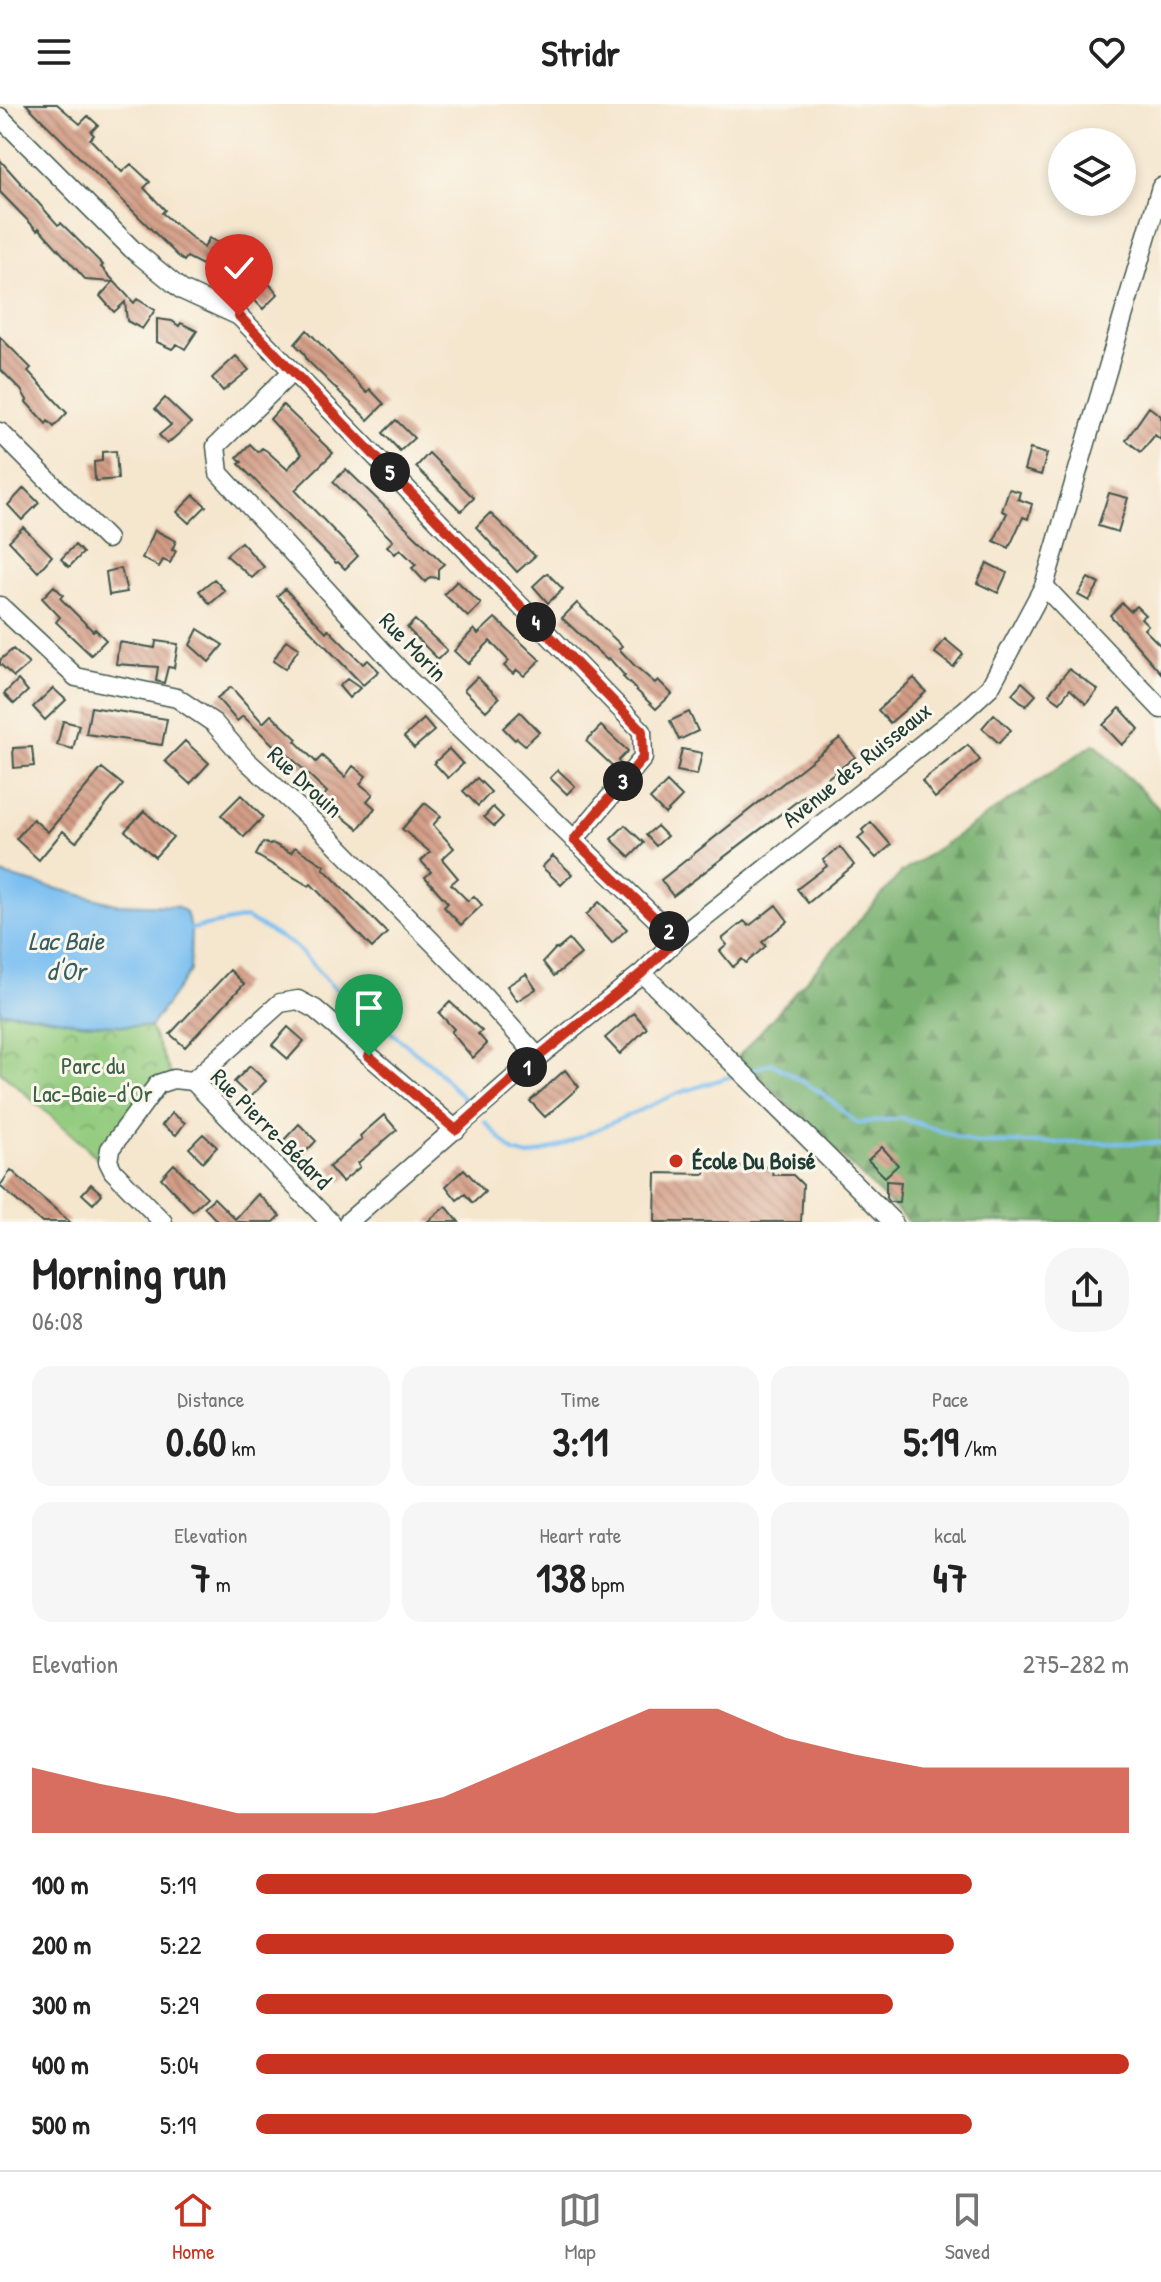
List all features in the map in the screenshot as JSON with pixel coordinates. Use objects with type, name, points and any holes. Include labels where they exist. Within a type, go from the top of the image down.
[{"type":"street","points":[[0,117],[132,249],[182,290],[239,316],[642,731],[643,758],[574,840]]},
{"type":"street","name":"Avenue des Ruisseaux","points":[[358,1219],[538,1057],[642,973],[677,939],[990,687],[1044,586],[1161,187]]},
{"type":"street","name":"Rue Morin","points":[[292,372],[216,446],[219,473],[410,681],[677,939]]},
{"type":"street","points":[[0,432],[107,539]]},
{"type":"street","points":[[1044,586],[1161,709]]},
{"type":"street","name":"Rue Drouin","points":[[0,606],[76,677],[177,698],[214,723],[246,760],[318,826],[458,968],[538,1057]]},
{"type":"street","points":[[0,634],[14,620]]},
{"type":"street","points":[[642,973],[893,1222]]},
{"type":"street","points":[[193,1081],[280,1003],[298,1000],[315,1009],[456,1130]]},
{"type":"street","name":"Rue Pierre-Bédard","points":[[163,1222],[113,1171],[108,1161],[110,1149],[158,1084],[173,1079],[193,1081],[330,1222]]},
{"type":"green space","points":[[1095,743],[1161,811],[1161,1222],[909,1222],[738,1057],[901,873]]},
{"type":"green space","name":"Parc du Lac-Baie-d'Or","points":[[0,1012],[79,1023],[150,1027],[173,1079],[110,1149],[113,1171],[0,1071]]},
{"type":"water","name":"Lac Baie d'Or","points":[[0,874],[116,904],[176,906],[186,912],[191,929],[190,971],[150,1027],[79,1023],[0,1012]]},
{"type":"building","points":[[26,104],[57,104],[80,124],[88,116],[98,125],[91,132],[94,135],[90,139],[122,172],[131,164],[150,182],[144,188],[165,210],[162,213],[204,248],[209,238],[235,251],[222,275],[187,257],[184,261],[177,255]]},
{"type":"building","points":[[0,160],[58,225],[61,223],[103,265],[101,267],[134,303],[137,299],[155,310],[142,329],[127,321],[125,302],[114,312],[100,296],[113,282],[86,280],[39,228],[37,230],[0,192]]},
{"type":"building","points":[[255,263],[278,294],[263,309],[236,281]]},
{"type":"building","points":[[157,319],[172,321],[179,326],[181,323],[197,331],[185,349],[177,344],[172,349],[157,342]]},
{"type":"building","points":[[307,330],[367,393],[370,389],[384,404],[368,420],[307,360],[295,344]]},
{"type":"building","points":[[0,337],[31,368],[28,371],[67,413],[54,427],[48,421],[46,424],[26,402],[21,390],[0,369]]},
{"type":"building","points":[[236,356],[249,370],[223,391],[212,378]]},
{"type":"building","points":[[165,398],[191,423],[167,444],[159,435],[171,425],[155,409]]},
{"type":"building","points":[[283,405],[333,453],[295,490],[358,556],[345,569],[239,464],[242,462],[237,457],[250,444],[258,452],[262,448],[267,451],[287,469],[302,454],[270,419]]},
{"type":"building","points":[[1149,407],[1161,416],[1161,440],[1155,435],[1141,452],[1126,440]]},
{"type":"building","points":[[396,420],[414,438],[400,451],[383,433]]},
{"type":"building","points":[[1030,449],[1047,454],[1041,475],[1024,470]]},
{"type":"building","points":[[116,451],[118,479],[95,481],[94,462],[102,461],[102,452]]},
{"type":"building","points":[[429,453],[474,498],[461,511],[416,467]]},
{"type":"building","points":[[346,469],[444,564],[438,569],[438,578],[430,577],[425,582],[412,568],[416,565],[400,549],[395,554],[387,546],[393,541],[333,482]]},
{"type":"building","points":[[24,488],[39,503],[22,520],[8,505]]},
{"type":"building","points":[[1009,489],[1020,492],[1018,499],[1032,504],[1028,519],[1023,517],[1009,548],[994,541],[1007,513],[1002,511]]},
{"type":"building","points":[[1109,493],[1128,498],[1118,532],[1098,526]]},
{"type":"building","points":[[194,495],[206,506],[189,523],[177,512]]},
{"type":"building","points":[[490,513],[535,556],[517,572],[476,527]]},
{"type":"building","points":[[23,527],[52,556],[38,572],[9,541]]},
{"type":"building","points":[[155,530],[176,541],[172,550],[176,551],[170,563],[163,560],[159,567],[142,558]]},
{"type":"building","points":[[241,542],[264,567],[252,578],[226,555]]},
{"type":"building","points":[[75,545],[83,553],[69,567],[61,559]]},
{"type":"building","points":[[987,563],[1007,573],[998,593],[977,583]]},
{"type":"building","points":[[121,568],[127,592],[109,595],[106,572]]},
{"type":"building","points":[[547,573],[563,589],[548,603],[533,586]]},
{"type":"building","points":[[1088,578],[1099,584],[1089,601],[1078,595]]},
{"type":"building","points":[[214,579],[225,591],[210,604],[199,591]]},
{"type":"building","points":[[457,581],[481,604],[468,617],[444,594]]},
{"type":"building","points":[[54,586],[63,595],[60,598],[106,640],[91,655],[56,622],[60,617],[42,598]]},
{"type":"building","points":[[285,589],[326,632],[328,629],[363,664],[368,660],[379,671],[363,685],[277,596]]},
{"type":"building","points":[[577,603],[622,646],[619,649],[635,666],[655,683],[658,680],[672,694],[656,709],[623,677],[609,658],[607,660],[562,618]]},
{"type":"building","points":[[1122,603],[1130,611],[1136,606],[1145,615],[1141,618],[1148,625],[1144,629],[1161,646],[1161,673],[1110,615]]},
{"type":"building","points":[[495,618],[540,660],[524,676],[517,670],[513,674],[504,666],[509,661],[490,641],[468,664],[454,651],[474,629],[478,634]]},
{"type":"building","points":[[415,620],[447,650],[438,659],[407,628]]},
{"type":"building","points":[[198,629],[223,645],[209,662],[190,645]]},
{"type":"building","points":[[945,639],[963,654],[953,667],[935,653]]},
{"type":"building","points":[[286,640],[299,648],[285,669],[273,661]]},
{"type":"building","points":[[156,641],[178,644],[174,668],[168,667],[164,683],[156,681],[158,667],[116,664],[119,642],[155,648]]},
{"type":"building","points":[[13,649],[29,664],[14,677],[0,664],[0,660]]},
{"type":"building","points":[[1069,669],[1098,690],[1086,704],[1070,689],[1060,702],[1049,694]]},
{"type":"building","points":[[477,677],[499,698],[486,711],[464,690]]},
{"type":"building","points":[[914,678],[926,692],[890,723],[878,710]]},
{"type":"building","points":[[347,679],[360,688],[349,698],[339,686]]},
{"type":"building","points":[[18,680],[28,691],[14,704],[4,694]]},
{"type":"building","points":[[1022,682],[1036,695],[1026,706],[1012,694]]},
{"type":"building","points":[[231,687],[263,723],[271,715],[316,762],[322,756],[345,777],[353,766],[366,776],[360,784],[373,794],[367,801],[375,808],[358,829],[321,800],[327,792],[285,752],[283,754],[243,716],[237,721],[217,698]]},
{"type":"building","points":[[53,688],[66,700],[45,720],[33,707]]},
{"type":"building","points":[[91,707],[167,719],[162,745],[86,734]]},
{"type":"building","points":[[1120,708],[1139,729],[1122,745],[1103,725]]},
{"type":"building","points":[[520,712],[539,732],[525,745],[503,728]]},
{"type":"building","points":[[689,712],[698,731],[679,740],[670,721]]},
{"type":"building","points":[[994,714],[1011,730],[999,743],[982,728]]},
{"type":"building","points":[[424,719],[434,731],[414,748],[404,737]]},
{"type":"building","points":[[63,721],[79,725],[73,749],[57,745]]},
{"type":"building","points":[[601,726],[628,751],[618,761],[621,765],[617,770],[586,741]]},
{"type":"building","points":[[840,738],[855,757],[673,896],[661,880]]},
{"type":"building","points":[[185,741],[209,763],[190,784],[165,761]]},
{"type":"building","points":[[968,745],[980,760],[935,798],[922,781]]},
{"type":"building","points":[[32,747],[34,766],[14,768],[13,748]]},
{"type":"building","points":[[449,749],[463,764],[448,778],[434,763]]},
{"type":"building","points":[[682,749],[702,753],[697,775],[677,771]]},
{"type":"building","points":[[102,768],[123,785],[76,842],[63,831],[39,860],[16,839],[33,819],[48,832]]},
{"type":"building","points":[[558,770],[575,786],[567,794],[550,778]]},
{"type":"building","points":[[477,778],[491,792],[478,806],[463,791]]},
{"type":"building","points":[[667,782],[682,797],[665,814],[650,799]]},
{"type":"building","points":[[241,795],[263,817],[244,837],[221,815]]},
{"type":"building","points":[[425,803],[441,816],[433,825],[454,848],[442,859],[458,878],[451,884],[468,901],[474,896],[482,905],[461,925],[444,907],[448,903],[425,877],[431,872],[421,861],[430,852],[402,829]]},
{"type":"building","points":[[493,807],[503,817],[494,826],[484,817]]},
{"type":"building","points":[[144,811],[173,837],[155,857],[125,831]]},
{"type":"building","points":[[871,822],[891,845],[876,858],[858,838]]},
{"type":"building","points":[[625,825],[644,843],[630,857],[611,839]]},
{"type":"building","points":[[657,826],[667,836],[656,846],[646,835]]},
{"type":"building","points":[[263,842],[291,853],[295,847],[325,866],[323,868],[387,933],[372,948],[311,884],[309,886],[256,855]]},
{"type":"building","points":[[840,847],[854,865],[808,903],[797,889],[827,866],[823,860]]},
{"type":"building","points":[[553,856],[572,874],[561,885],[542,867]]},
{"type":"building","points":[[599,902],[627,929],[612,943],[586,915]]},
{"type":"building","points":[[776,905],[788,921],[762,942],[766,946],[746,963],[742,959],[733,967],[720,951],[727,945],[722,939],[744,921],[749,926]]},
{"type":"building","points":[[569,940],[581,954],[554,976],[543,962]]},
{"type":"building","points":[[230,970],[244,984],[185,1047],[170,1034]]},
{"type":"building","points":[[526,974],[536,989],[517,1001],[507,986]]},
{"type":"building","points":[[450,1002],[482,1031],[478,1034],[487,1044],[473,1058],[439,1013]]},
{"type":"building","points":[[634,1013],[647,1028],[620,1054],[605,1038]]},
{"type":"building","points":[[288,1027],[304,1041],[288,1059],[272,1045]]},
{"type":"building","points":[[250,1066],[266,1081],[250,1097],[234,1082]]},
{"type":"building","points":[[565,1070],[579,1087],[545,1117],[530,1101]]},
{"type":"building","points":[[172,1113],[185,1123],[176,1135],[162,1125]]},
{"type":"building","points":[[384,1115],[397,1130],[358,1163],[360,1167],[342,1182],[329,1167]]},
{"type":"building","points":[[299,1124],[316,1141],[300,1158],[282,1142]]},
{"type":"building","points":[[203,1134],[217,1147],[203,1162],[189,1148]]},
{"type":"building","points":[[882,1147],[898,1165],[885,1177],[868,1160]]},
{"type":"building","points":[[174,1164],[207,1197],[192,1211],[161,1178]]},
{"type":"building","points":[[706,1166],[771,1167],[773,1175],[793,1175],[803,1185],[801,1222],[655,1222],[656,1173],[705,1174]]},
{"type":"building","points":[[464,1169],[485,1192],[473,1203],[465,1194],[457,1200],[446,1186]]},
{"type":"building","points":[[11,1170],[70,1222],[41,1222],[0,1186]]},
{"type":"building","points":[[886,1181],[901,1182],[899,1202],[889,1202],[886,1198]]},
{"type":"building","points":[[91,1184],[102,1194],[93,1204],[82,1194]]},
{"type":"building","points":[[258,1194],[280,1216],[274,1222],[218,1222],[204,1207],[214,1198],[235,1219]]},
{"type":"building","points":[[446,1206],[459,1222],[427,1222]]},
{"type":"waterway","points":[[191,929],[246,918],[295,946],[331,985],[431,1064],[468,1103]]},
{"type":"waterway","points":[[750,1071],[771,1063],[822,1093],[857,1123],[902,1118],[975,1143],[1161,1143]]},
{"type":"waterway","points":[[485,1122],[513,1152],[529,1156],[557,1147],[676,1094],[735,1075]]},
{"type":"place","name":"École Du Boisé","points":[[676,1161]]},
{"type":"route","points":[[239,316],[642,731],[643,758],[574,840],[677,939],[642,973],[538,1057],[456,1130],[369,1056]]}]
